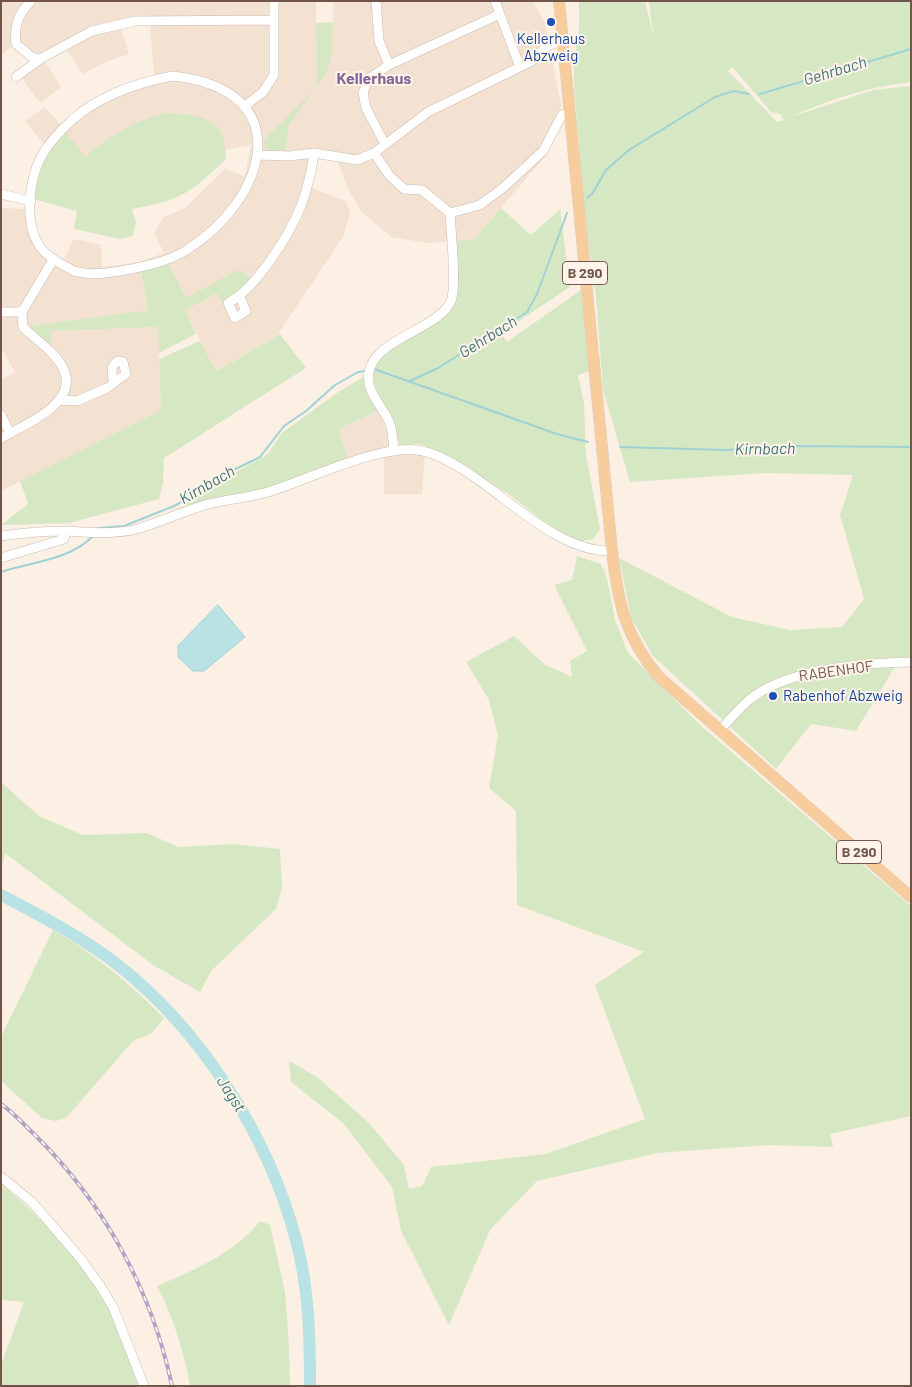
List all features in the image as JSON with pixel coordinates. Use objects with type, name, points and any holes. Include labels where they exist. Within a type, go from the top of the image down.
[{"type":"main road","name":"B 290","points":[[559,1],[612,551],[619,602],[637,648],[659,677],[911,897]]},
{"type":"street","points":[[31,1],[22,12],[14,29],[16,44],[32,57],[40,59]]},
{"type":"street","points":[[245,106],[263,92],[274,75],[274,1]]},
{"type":"street","points":[[376,1],[379,42],[389,65]]},
{"type":"street","points":[[496,1],[520,67]]},
{"type":"street","points":[[385,144],[366,108],[363,93],[368,79],[389,65],[500,14]]},
{"type":"street","points":[[16,77],[40,59],[92,31],[118,24],[135,22],[274,20]]},
{"type":"street","points":[[259,154],[289,156],[314,153],[357,160],[374,153],[428,112],[532,61],[547,46],[562,41]]},
{"type":"street","points":[[172,76],[190,78],[219,87],[245,106],[252,114],[257,129],[259,154],[244,194],[222,222],[184,251],[157,263],[98,274],[77,272],[53,260],[39,245],[32,230],[31,201],[34,174],[47,147],[73,120],[100,100],[126,88],[172,76]]},
{"type":"street","points":[[450,213],[480,205],[504,187],[543,151],[562,115],[569,113]]},
{"type":"street","points":[[240,297],[261,273],[292,224],[301,205],[314,153]]},
{"type":"street","points":[[374,153],[389,175],[404,190],[422,190],[450,213],[453,282],[451,301],[440,314],[374,358],[368,373],[371,391],[390,424],[394,451]]},
{"type":"street","points":[[1,194],[31,201]]},
{"type":"street","points":[[1,438],[53,409],[60,400],[65,384],[64,369],[56,357],[23,327],[22,312],[53,260]]},
{"type":"street","points":[[1,312],[22,312]]},
{"type":"street","points":[[60,400],[77,401],[107,388],[115,382]]},
{"type":"street","points":[[1,415],[10,433]]},
{"type":"street","points":[[1,536],[66,531],[105,534],[136,529],[234,498],[266,493],[348,463],[394,451],[415,450],[438,456],[476,478],[554,535],[586,549],[612,551]]},
{"type":"street","points":[[1,558],[64,539],[66,531]]},
{"type":"street","name":"RABENHOF","points":[[720,730],[750,700],[791,677],[810,673],[911,662]]},
{"type":"street","points":[[1,1177],[32,1202],[100,1284],[113,1307],[144,1386]]},
{"type":"shaded area","points":[[1,1],[316,1],[317,86],[332,56],[333,1],[533,1],[545,23],[561,106],[549,152],[473,240],[428,243],[391,237],[361,211],[349,191],[336,157],[316,155],[309,187],[346,201],[350,213],[343,237],[276,337],[215,371],[185,310],[154,268],[141,272],[148,310],[31,326],[51,345],[51,331],[158,327],[161,410],[1,491],[1,380],[15,372],[1,347],[1,208],[26,209],[48,260],[64,259],[74,239],[101,245],[102,267],[139,262],[164,253],[154,233],[164,217],[185,208],[225,169],[245,176],[251,145],[225,150],[221,132],[102,142],[85,157],[49,150],[25,121],[45,107],[61,125],[154,77],[150,24],[120,26],[129,54],[103,63],[83,74],[67,50],[44,60],[61,87],[42,102],[37,100],[22,77],[40,62],[13,46],[1,55]]},
{"type":"shaded area","points":[[380,410],[392,453],[425,454],[422,494],[384,494],[384,450],[348,459],[338,429]]},
{"type":"green space","points":[[579,1],[645,1],[653,35],[649,1],[911,1],[911,82],[880,87],[850,95],[791,117],[873,90],[911,86],[911,660],[899,660],[856,731],[811,724],[776,769],[653,656],[631,617],[619,558],[732,617],[790,630],[842,627],[864,599],[840,515],[853,475],[765,473],[630,482],[603,390],[596,297],[586,228],[574,87],[574,59],[579,30]],"holes":[[[732,67],[771,112],[780,114],[784,120],[777,122],[728,71]]]},
{"type":"green space","points":[[333,22],[332,56],[325,75],[317,86],[316,23]]},
{"type":"green space","points":[[315,89],[289,125],[285,151],[269,150],[265,146],[264,140]]},
{"type":"green space","points":[[164,113],[196,116],[216,126],[222,135],[226,159],[203,180],[184,193],[149,206],[132,209],[136,222],[133,236],[120,239],[74,229],[77,211],[33,199],[37,179],[44,162],[65,131],[85,157],[103,142],[122,130]]},
{"type":"green space","points":[[501,208],[531,235],[560,209],[570,287],[501,333],[507,342],[581,290],[589,371],[578,375],[584,403],[586,455],[600,529],[593,539],[578,542],[546,523],[510,495],[447,455],[421,444],[400,445],[392,420],[374,388],[374,365],[381,356],[455,300],[453,241],[473,240]]},
{"type":"green space","points":[[168,263],[186,298],[236,271],[243,271],[251,278],[237,294],[222,302],[217,293],[185,310],[196,334],[159,353],[158,327],[51,331],[51,346],[35,333],[30,326],[148,310],[141,272]]},
{"type":"green space","points":[[279,333],[306,368],[164,458],[163,483],[159,499],[69,523],[1,525],[28,504],[20,481],[161,410],[159,359],[200,341],[216,371],[276,337]]},
{"type":"green space","points":[[365,376],[380,410],[338,429],[348,459],[269,488],[209,500],[177,510],[218,482],[268,454],[282,433],[337,393]]},
{"type":"green space","points":[[577,556],[601,564],[607,578],[615,620],[628,653],[700,725],[911,906],[911,1116],[830,1134],[833,1147],[768,1145],[658,1153],[537,1181],[490,1230],[449,1325],[401,1231],[392,1187],[344,1124],[291,1082],[289,1061],[317,1077],[368,1122],[404,1165],[409,1189],[422,1186],[431,1167],[546,1154],[645,1119],[595,985],[644,952],[517,905],[516,811],[489,788],[498,735],[489,700],[466,662],[514,636],[544,664],[572,677],[570,661],[587,651],[554,585],[572,580]]},
{"type":"green space","points":[[1,782],[39,816],[83,835],[147,833],[178,847],[233,844],[280,849],[282,887],[276,909],[211,971],[200,992],[153,965],[5,853],[1,871]]},
{"type":"green space","points":[[53,930],[111,970],[164,1018],[152,1033],[133,1041],[66,1118],[56,1121],[42,1118],[1,1081],[1,1037]]},
{"type":"green space","points":[[1,1183],[59,1237],[96,1284],[115,1321],[139,1386],[1,1386],[1,1365],[24,1302],[1,1300]]},
{"type":"green space","points":[[260,1221],[270,1225],[285,1292],[290,1386],[190,1386],[177,1334],[157,1286],[199,1267],[226,1252],[250,1233]]},
{"type":"water","points":[[218,605],[245,637],[204,671],[193,671],[178,657],[178,646]]},
{"type":"waterway","name":"Gehrbach","points":[[760,94],[911,49]]},
{"type":"waterway","name":"Gehrbach","points":[[587,198],[592,194],[606,170],[629,150],[715,97],[734,91],[749,94]]},
{"type":"waterway","name":"Gehrbach","points":[[408,382],[438,368],[527,312],[537,294],[567,213]]},
{"type":"waterway","name":"Kirnbach","points":[[374,369],[557,434],[588,442]]},
{"type":"waterway","name":"Kirnbach","points":[[99,528],[124,526],[174,506],[193,496],[207,483],[260,457],[284,426],[306,411],[335,385],[358,372],[365,371]]},
{"type":"waterway","name":"Kirnbach","points":[[620,447],[727,450],[791,446],[911,447]]},
{"type":"waterway","name":"Kirnbach","points":[[1,572],[62,555],[84,544],[93,536]]},
{"type":"waterway","name":"Jagst","points":[[1,895],[76,936],[118,965],[149,992],[177,1021],[204,1054],[228,1089],[250,1125],[269,1163],[284,1201],[296,1240],[306,1294],[310,1386]]},
{"type":"railway","points":[[1,1104],[19,1119],[60,1161],[83,1190],[122,1250],[152,1316],[172,1386]]},
{"type":"place","name":"Kellerhaus Abzweig","points":[[551,22]]},
{"type":"place","name":"Rabenhof Abzweig","points":[[773,696]]},
{"type":"district","name":"Kellerhaus","points":[[374,79]]}]
